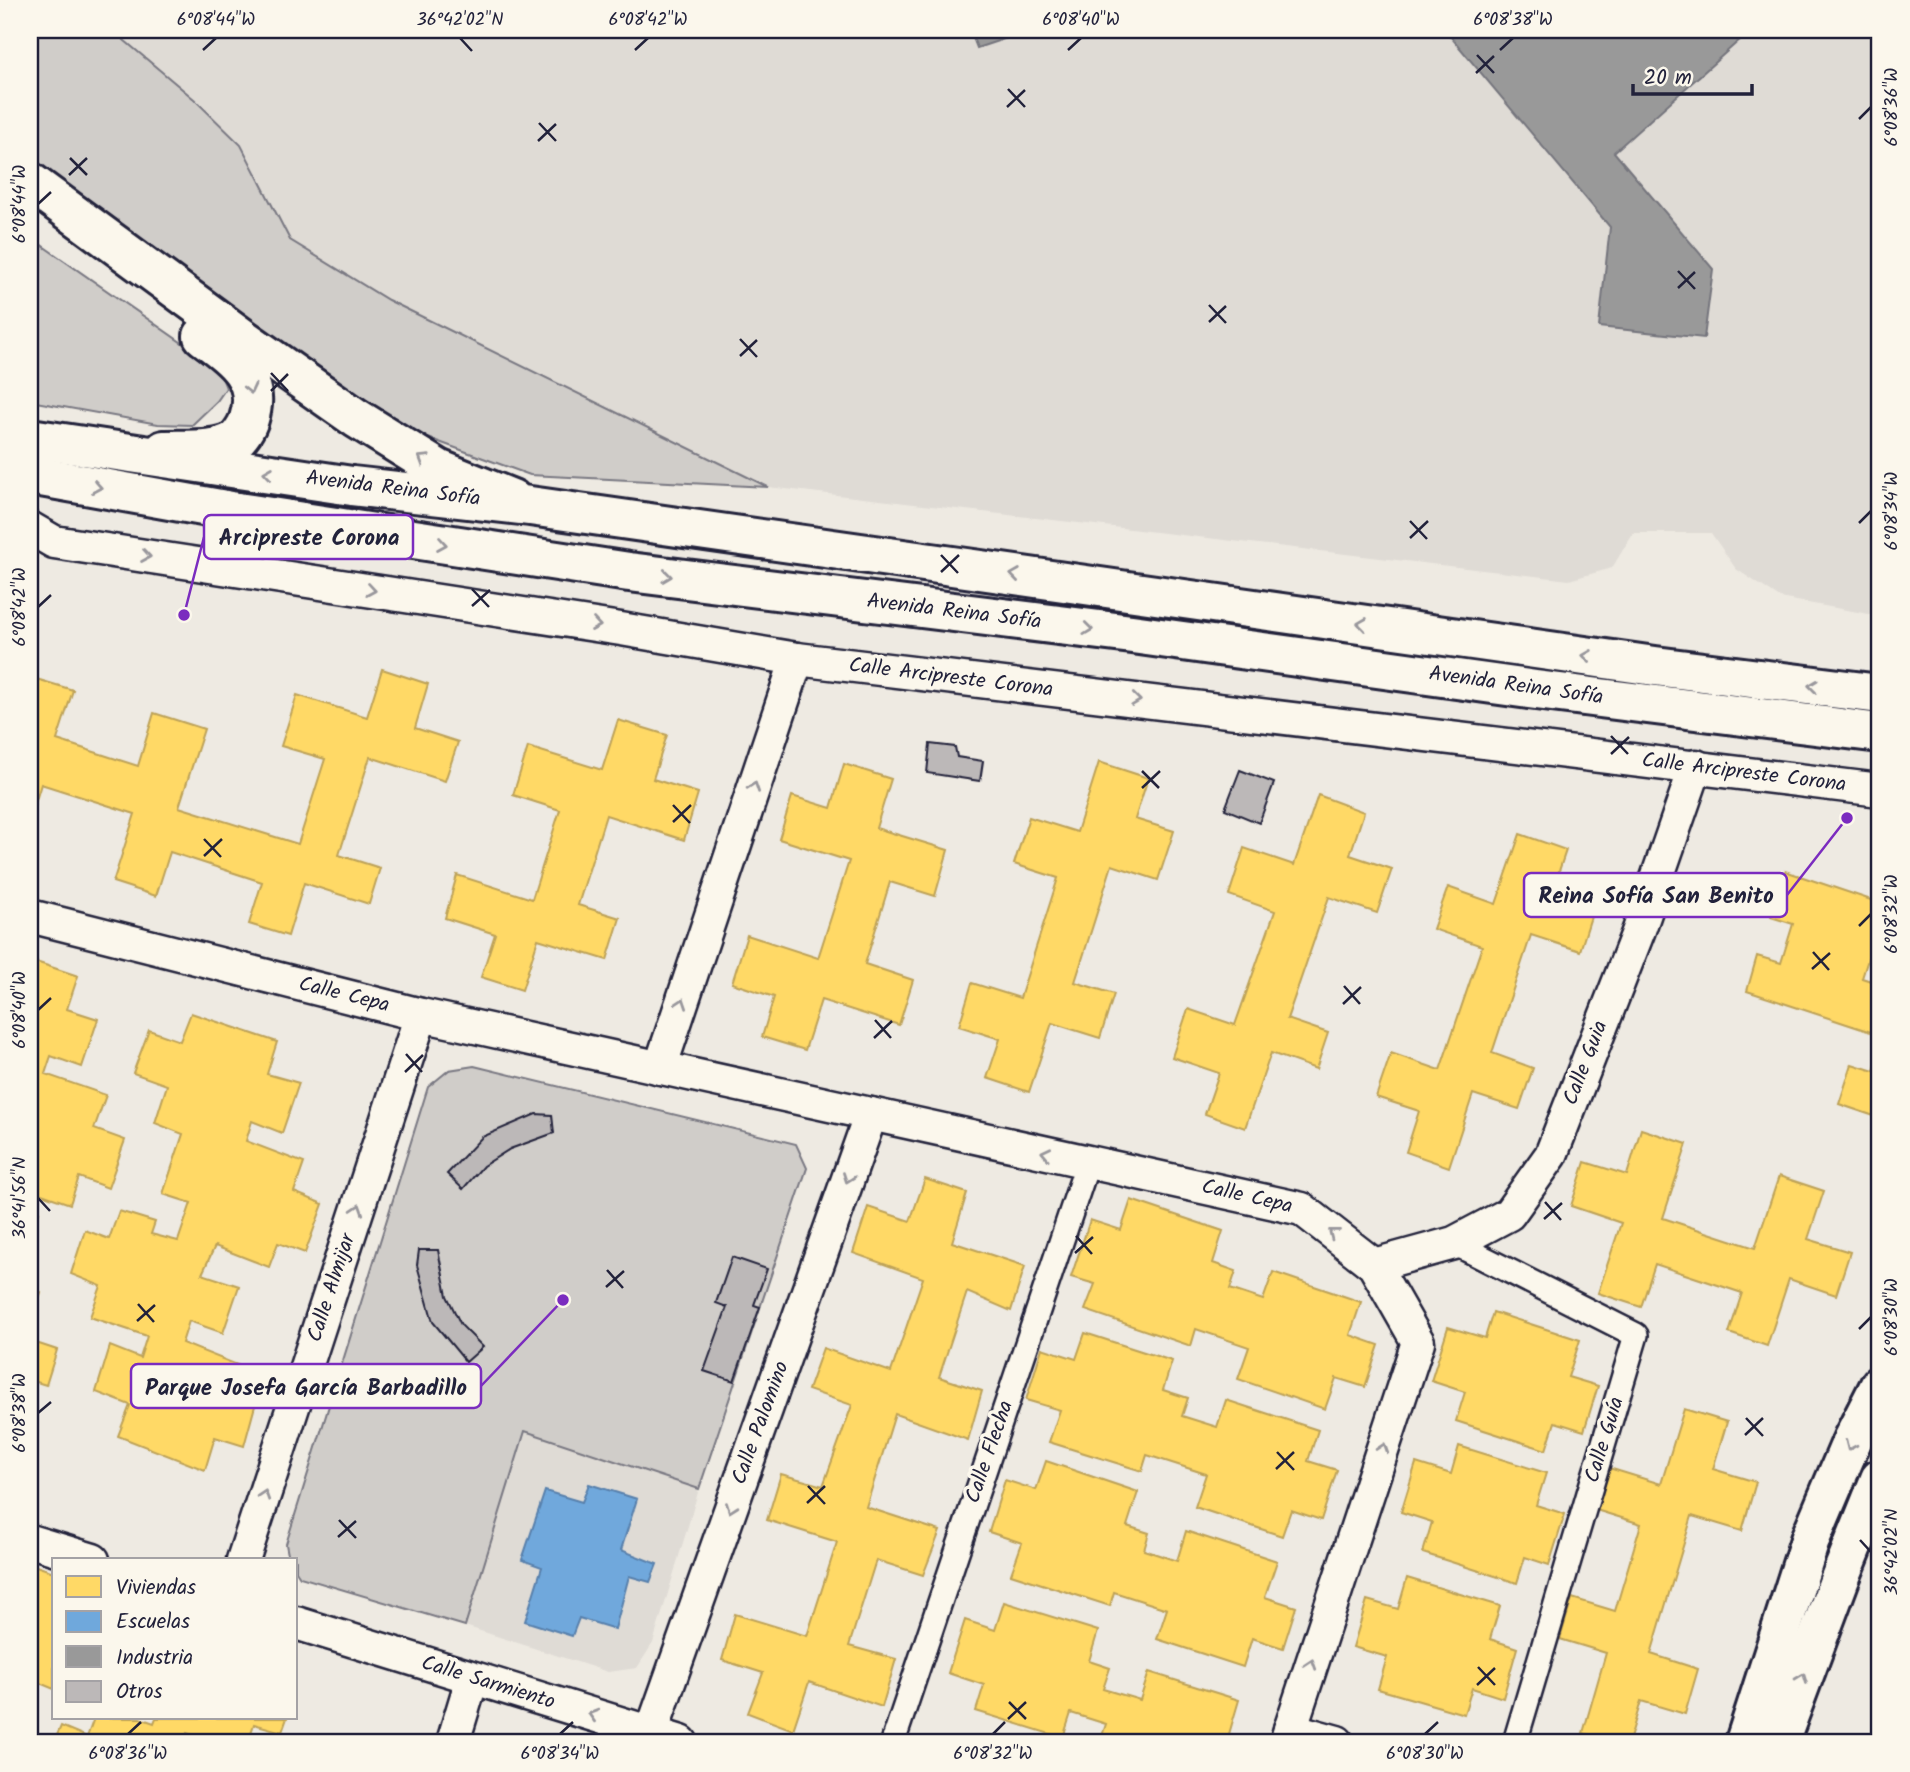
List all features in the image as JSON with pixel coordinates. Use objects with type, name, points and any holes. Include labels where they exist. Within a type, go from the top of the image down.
[{"type":"main road","points":[[30,182],[356,418],[438,468],[530,506]]},
{"type":"main road","points":[[30,208],[233,358],[250,381],[253,406],[247,425],[234,441],[205,449],[116,451]]},
{"type":"main road","name":"Avenida Reina Sofía","points":[[30,438],[1642,664],[1880,694]]},
{"type":"main road","name":"Avenida Reina Sofía","points":[[30,475],[244,513],[617,570],[1132,634],[1536,690],[1880,733]]},
{"type":"main road","points":[[1745,1742],[1811,1536],[1853,1438],[1880,1385]]},
{"type":"main road","points":[[1779,1742],[1880,1479]]},
{"type":"street","name":"Calle Arcipreste Corona","points":[[30,528],[54,542],[621,628],[797,659],[1880,790]]},
{"type":"street","points":[[660,1068],[797,659]]},
{"type":"street","name":"Calle Guia","points":[[1374,1265],[1454,1243],[1509,1214],[1550,1155],[1639,930],[1696,766]]},
{"type":"street","name":"Calle Cepa","points":[[30,916],[421,1015],[1302,1209],[1374,1265],[1418,1342],[1288,1735],[1337,1742]]},
{"type":"street","name":"Calle Almijar","points":[[244,1558],[421,1015]]},
{"type":"street","name":"Calle Palomino","points":[[651,1733],[871,1114]]},
{"type":"street","name":"Calle Flecha","points":[[893,1742],[1088,1162]]},
{"type":"street","name":"Calle Guía","points":[[1454,1243],[1636,1335],[1515,1742]]},
{"type":"street","points":[[30,1541],[86,1558]]},
{"type":"street","name":"Calle Sarmiento","points":[[298,1624],[681,1742]]},
{"type":"street","points":[[453,1742],[472,1679]]},
{"type":"shaded area","points":[[30,30],[112,30],[194,99],[241,145],[290,240],[388,300],[768,487],[530,475],[373,418],[30,164]]},
{"type":"shaded area","points":[[112,30],[1880,30],[1880,616],[1780,598],[1736,569],[1711,533],[1633,533],[1612,568],[1569,580],[768,487],[388,300],[290,240],[241,145],[194,99]]},
{"type":"shaded area","points":[[30,237],[218,368],[226,388],[217,401],[192,425],[158,424],[30,401]]},
{"type":"shaded area","points":[[474,1066],[796,1144],[807,1168],[699,1489],[525,1431],[465,1626],[300,1577],[298,1558],[289,1558],[286,1544],[428,1087],[449,1070]]},
{"type":"shaded area","points":[[525,1431],[699,1489],[653,1643],[637,1668],[608,1672],[465,1626]]},
{"type":"building: Viviendas","points":[[382,669],[428,684],[415,728],[458,742],[445,781],[370,757],[339,855],[380,868],[369,904],[304,883],[288,936],[249,924],[262,882],[170,852],[156,896],[113,882],[135,814],[41,784],[30,820],[30,677],[73,690],[57,740],[138,766],[154,713],[204,729],[179,807],[298,844],[325,759],[281,746],[297,695],[367,717]]},
{"type":"building: Viviendas","points":[[618,720],[667,735],[653,779],[698,793],[684,840],[606,815],[578,905],[620,918],[607,960],[538,939],[522,990],[481,977],[495,934],[445,918],[457,875],[532,899],[560,810],[513,795],[528,747],[602,770]]},
{"type":"building: Viviendas","points":[[1099,762],[1148,778],[1135,819],[1174,831],[1158,880],[1112,865],[1075,982],[1114,994],[1100,1038],[1052,1023],[1029,1092],[987,1078],[1000,1039],[959,1026],[972,983],[1020,998],[1058,878],[1014,864],[1029,817],[1077,832]]},
{"type":"building: Viviendas","points":[[844,764],[891,779],[876,828],[948,850],[935,896],[890,882],[865,964],[913,980],[899,1025],[821,1000],[805,1050],[762,1037],[774,997],[732,983],[747,935],[818,958],[849,861],[779,839],[792,796],[831,808]]},
{"type":"building: Viviendas","points":[[1318,795],[1364,812],[1350,855],[1392,869],[1377,913],[1329,897],[1287,1019],[1328,1033],[1316,1069],[1271,1053],[1245,1128],[1205,1114],[1219,1073],[1172,1057],[1188,1009],[1235,1025],[1275,911],[1229,895],[1244,848],[1294,865]]},
{"type":"building: Viviendas","points":[[1520,834],[1566,850],[1552,892],[1594,907],[1580,951],[1531,935],[1492,1053],[1533,1068],[1519,1109],[1473,1094],[1449,1167],[1406,1152],[1419,1111],[1376,1097],[1391,1053],[1440,1070],[1482,946],[1433,929],[1448,887],[1496,904]]},
{"type":"building: Viviendas","points":[[1785,871],[1880,903],[1880,953],[1871,950],[1862,978],[1880,984],[1880,1035],[1747,991],[1757,956],[1781,963],[1793,924],[1771,917]]},
{"type":"building: Viviendas","points":[[30,960],[78,976],[67,1009],[98,1019],[82,1067],[51,1056],[45,1074],[106,1095],[94,1129],[125,1140],[108,1188],[79,1177],[70,1204],[30,1190]]},
{"type":"building: Viviendas","points":[[191,1013],[277,1042],[267,1074],[299,1083],[282,1133],[252,1121],[246,1141],[304,1163],[294,1192],[323,1204],[305,1253],[278,1243],[269,1267],[215,1246],[202,1274],[239,1286],[223,1333],[189,1321],[182,1343],[240,1366],[230,1392],[256,1402],[244,1446],[215,1437],[205,1470],[118,1436],[130,1405],[96,1392],[110,1346],[140,1358],[147,1336],[90,1317],[101,1286],[71,1274],[85,1230],[109,1239],[119,1211],[155,1222],[151,1234],[178,1241],[191,1203],[163,1194],[183,1134],[155,1123],[167,1085],[133,1073],[149,1030],[180,1041]]},
{"type":"building: Viviendas","points":[[1880,1052],[1880,1118],[1839,1104],[1852,1064],[1874,1071]]},
{"type":"building: Viviendas","points":[[1641,1129],[1687,1144],[1663,1218],[1755,1248],[1779,1176],[1824,1191],[1808,1239],[1850,1252],[1836,1295],[1789,1279],[1767,1346],[1729,1333],[1742,1293],[1655,1264],[1641,1307],[1598,1293],[1621,1223],[1571,1206],[1585,1162],[1627,1175]]},
{"type":"building: Viviendas","points":[[925,1179],[967,1193],[952,1242],[1025,1266],[1011,1311],[967,1292],[939,1377],[982,1391],[968,1440],[895,1414],[866,1507],[940,1531],[923,1575],[876,1560],[849,1646],[896,1659],[882,1707],[809,1682],[793,1730],[748,1713],[763,1673],[722,1660],[735,1614],[807,1636],[837,1542],[767,1520],[781,1474],[823,1486],[852,1405],[808,1390],[823,1348],[891,1372],[923,1278],[853,1253],[868,1207],[910,1221]]},
{"type":"building: Viviendas","points":[[1131,1200],[1223,1231],[1213,1263],[1236,1271],[1230,1289],[1263,1300],[1273,1272],[1361,1302],[1350,1335],[1379,1345],[1365,1387],[1336,1378],[1325,1409],[1238,1379],[1249,1347],[1196,1329],[1191,1346],[1085,1310],[1095,1284],[1071,1277],[1090,1220],[1121,1230]]},
{"type":"building: Viviendas","points":[[30,1209],[39,1212],[30,1240]]},
{"type":"building: Viviendas","points":[[30,1288],[41,1292],[30,1325]]},
{"type":"building: Viviendas","points":[[1493,1312],[1580,1340],[1568,1377],[1598,1386],[1584,1431],[1555,1422],[1546,1450],[1456,1421],[1465,1392],[1431,1381],[1448,1327],[1485,1338]]},
{"type":"building: Viviendas","points":[[1085,1333],[1172,1361],[1163,1390],[1188,1398],[1182,1416],[1217,1427],[1226,1400],[1318,1430],[1308,1461],[1337,1470],[1321,1520],[1291,1510],[1282,1536],[1195,1507],[1206,1474],[1147,1455],[1142,1471],[1049,1442],[1060,1410],[1026,1400],[1042,1348],[1076,1359]]},
{"type":"building: Viviendas","points":[[30,1341],[57,1350],[46,1385],[30,1380]]},
{"type":"building: Viviendas","points":[[1684,1409],[1727,1422],[1713,1469],[1756,1482],[1742,1531],[1692,1516],[1651,1654],[1698,1669],[1685,1714],[1641,1701],[1629,1742],[1613,1742],[1583,1733],[1606,1653],[1560,1639],[1572,1598],[1615,1611],[1641,1524],[1596,1510],[1609,1468],[1661,1484]]},
{"type":"building: Viviendas","points":[[1459,1446],[1546,1473],[1536,1505],[1565,1514],[1549,1565],[1525,1557],[1517,1583],[1423,1553],[1432,1522],[1401,1512],[1416,1463],[1451,1474]]},
{"type":"building: Viviendas","points":[[1046,1461],[1138,1492],[1127,1526],[1149,1533],[1144,1550],[1177,1561],[1186,1531],[1277,1561],[1265,1597],[1296,1607],[1283,1648],[1252,1638],[1243,1667],[1157,1639],[1167,1609],[1114,1592],[1110,1606],[1011,1574],[1022,1543],[989,1532],[1005,1480],[1036,1490]]},
{"type":"building: Viviendas","points":[[30,1564],[52,1571],[52,1688],[30,1679]]},
{"type":"building: Viviendas","points":[[1407,1578],[1500,1606],[1490,1639],[1517,1648],[1503,1698],[1472,1688],[1464,1714],[1378,1689],[1387,1657],[1353,1647],[1367,1600],[1398,1609]]},
{"type":"building: Viviendas","points":[[1004,1602],[1098,1631],[1089,1661],[1110,1668],[1103,1689],[1140,1700],[1149,1672],[1239,1700],[1229,1734],[1255,1742],[1100,1742],[1106,1724],[1071,1713],[1063,1738],[976,1711],[984,1685],[948,1673],[965,1620],[995,1630]]},
{"type":"building: Viviendas","points":[[93,1720],[146,1720],[154,1723],[155,1720],[286,1720],[282,1732],[254,1724],[248,1742],[214,1742],[187,1733],[184,1742],[54,1742],[61,1726],[87,1737]]},
{"type":"building: Escuelas","points":[[589,1484],[637,1499],[621,1550],[657,1564],[650,1582],[629,1576],[615,1629],[579,1618],[572,1636],[525,1621],[542,1567],[522,1560],[545,1491],[582,1502]]},
{"type":"building: Industria","points":[[970,30],[1031,30],[977,48]]},
{"type":"building: Industria","points":[[1445,30],[1751,30],[1614,152],[1713,269],[1704,338],[1599,327],[1610,227]]},
{"type":"building: Otros","points":[[930,744],[955,747],[957,757],[983,761],[980,781],[927,773]]},
{"type":"building: Otros","points":[[1240,770],[1274,783],[1259,823],[1225,809]]},
{"type":"building: Otros","points":[[536,1114],[552,1115],[554,1133],[510,1149],[483,1166],[463,1189],[447,1174],[482,1137]]},
{"type":"building: Otros","points":[[419,1250],[438,1250],[447,1296],[461,1325],[483,1347],[466,1362],[433,1322],[417,1265]]},
{"type":"building: Otros","points":[[732,1257],[767,1269],[754,1305],[760,1307],[734,1381],[704,1371],[727,1307],[716,1303]]},
{"type":"place","name":"Arcipreste Corona","points":[[184,615]]},
{"type":"place","name":"Reina Sofía San Benito","points":[[1847,818]]},
{"type":"place","name":"Parque Josefa García Barbadillo","points":[[563,1300]]}]
